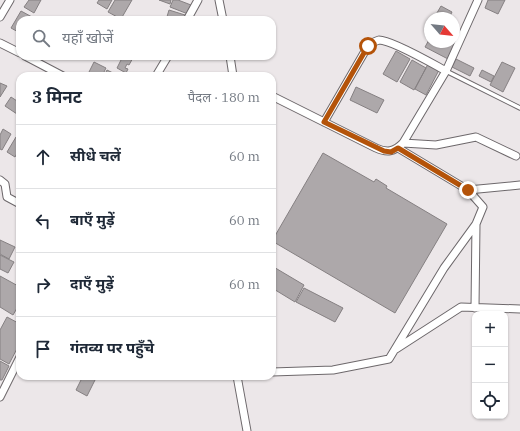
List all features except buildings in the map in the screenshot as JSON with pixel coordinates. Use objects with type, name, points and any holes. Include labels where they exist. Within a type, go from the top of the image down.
[{"type":"street","points":[[189,16],[198,0]]},
{"type":"street","points":[[219,0],[222,16]]},
{"type":"street","points":[[276,98],[384,151],[391,152],[400,145],[446,71],[478,0]]},
{"type":"street","points":[[0,17],[8,1]]},
{"type":"street","points":[[324,122],[368,46],[373,42],[381,40],[392,43],[446,71]]},
{"type":"street","points":[[0,42],[16,51]]},
{"type":"street","points":[[33,60],[55,72]]},
{"type":"street","points":[[158,72],[166,60]]},
{"type":"street","points":[[231,60],[232,72]]},
{"type":"street","points":[[400,145],[436,145],[476,136],[519,158]]},
{"type":"street","points":[[276,372],[333,370],[389,359],[444,268],[476,224],[483,207],[468,190],[400,145]]},
{"type":"street","points":[[0,180],[5,184],[7,197],[16,202]]},
{"type":"street","points":[[468,190],[520,185]]},
{"type":"street","points":[[475,308],[476,224]]},
{"type":"street","points":[[394,350],[460,307],[520,308]]},
{"type":"street","points":[[0,397],[2,386],[16,363]]},
{"type":"street","points":[[238,380],[247,431]]},
{"type":"lane","points":[[446,71],[520,108]]},
{"type":"route","points":[[368,46],[324,122],[362,142],[384,151],[391,152],[398,148],[468,190]]}]
